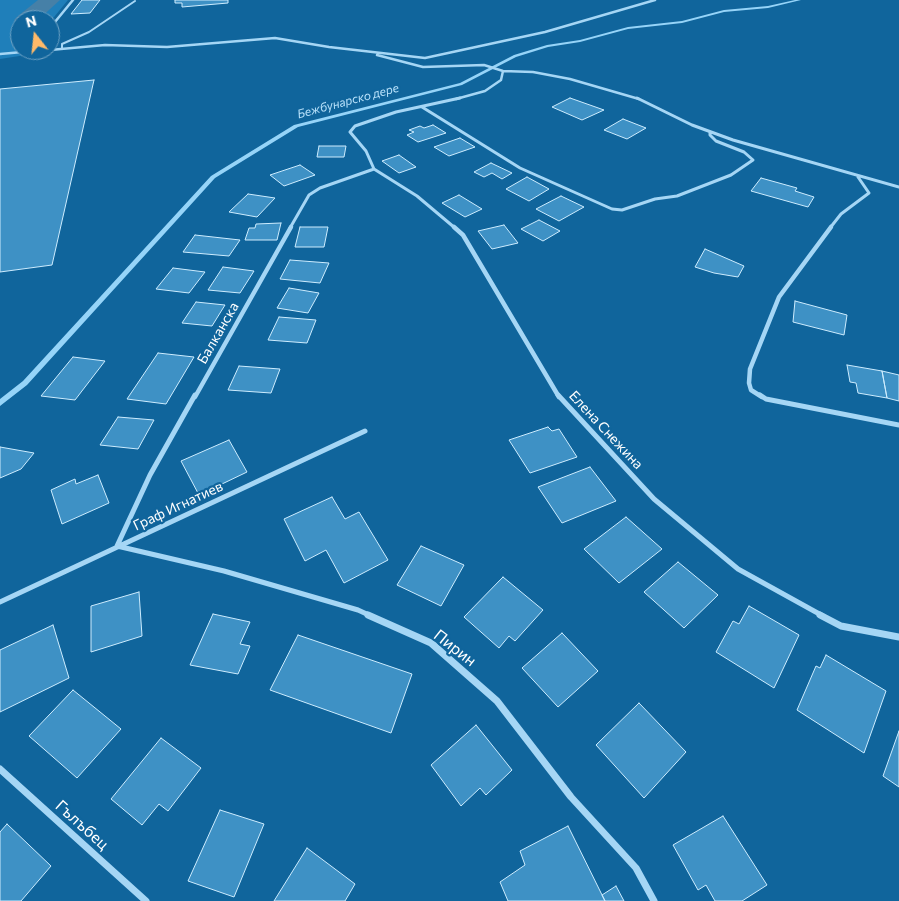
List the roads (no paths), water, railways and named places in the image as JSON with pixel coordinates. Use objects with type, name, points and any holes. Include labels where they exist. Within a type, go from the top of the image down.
[{"type":"street","points":[[60,16],[73,0]]},
{"type":"street","points":[[62,48],[105,45],[167,47],[269,38],[425,58],[546,32],[656,0]]},
{"type":"street","points":[[369,52],[395,61],[423,67],[484,65],[503,71],[533,72],[609,89],[646,102],[710,132],[899,187]]},
{"type":"street","points":[[421,107],[485,90],[501,80],[503,71]]},
{"type":"street","points":[[421,107],[520,168],[612,210],[622,210],[655,199],[677,196],[731,175],[753,160],[744,152],[716,141],[710,135],[710,132]]},
{"type":"street","name":"Елена Снежина","points":[[421,107],[373,119],[355,126],[350,132],[366,151],[374,168],[417,196],[463,235],[562,400],[654,499],[738,569],[840,626],[899,637]]},
{"type":"street","name":"Балканска","points":[[118,546],[150,475],[309,195],[320,188],[374,168]]},
{"type":"street","points":[[857,176],[869,193],[841,214],[796,272],[779,298],[750,369],[749,383],[751,390],[766,400],[899,425]]},
{"type":"street","name":"Граф Игнатиев","points":[[0,602],[365,431]]},
{"type":"street","name":"Пирин","points":[[118,546],[224,571],[358,610],[431,643],[497,701],[571,797],[636,868],[654,901]]},
{"type":"street","name":"Гълъбец","points":[[0,769],[146,901]]},
{"type":"lane","points":[[62,48],[62,44],[89,32],[135,1]]},
{"type":"waterway","points":[[38,10],[50,0]]},
{"type":"waterway","name":"Бежбунарско дере","points":[[0,403],[25,383],[213,177],[296,126],[461,84],[515,56],[548,46],[580,41],[628,28],[682,22],[724,11],[768,7],[799,0]]}]
